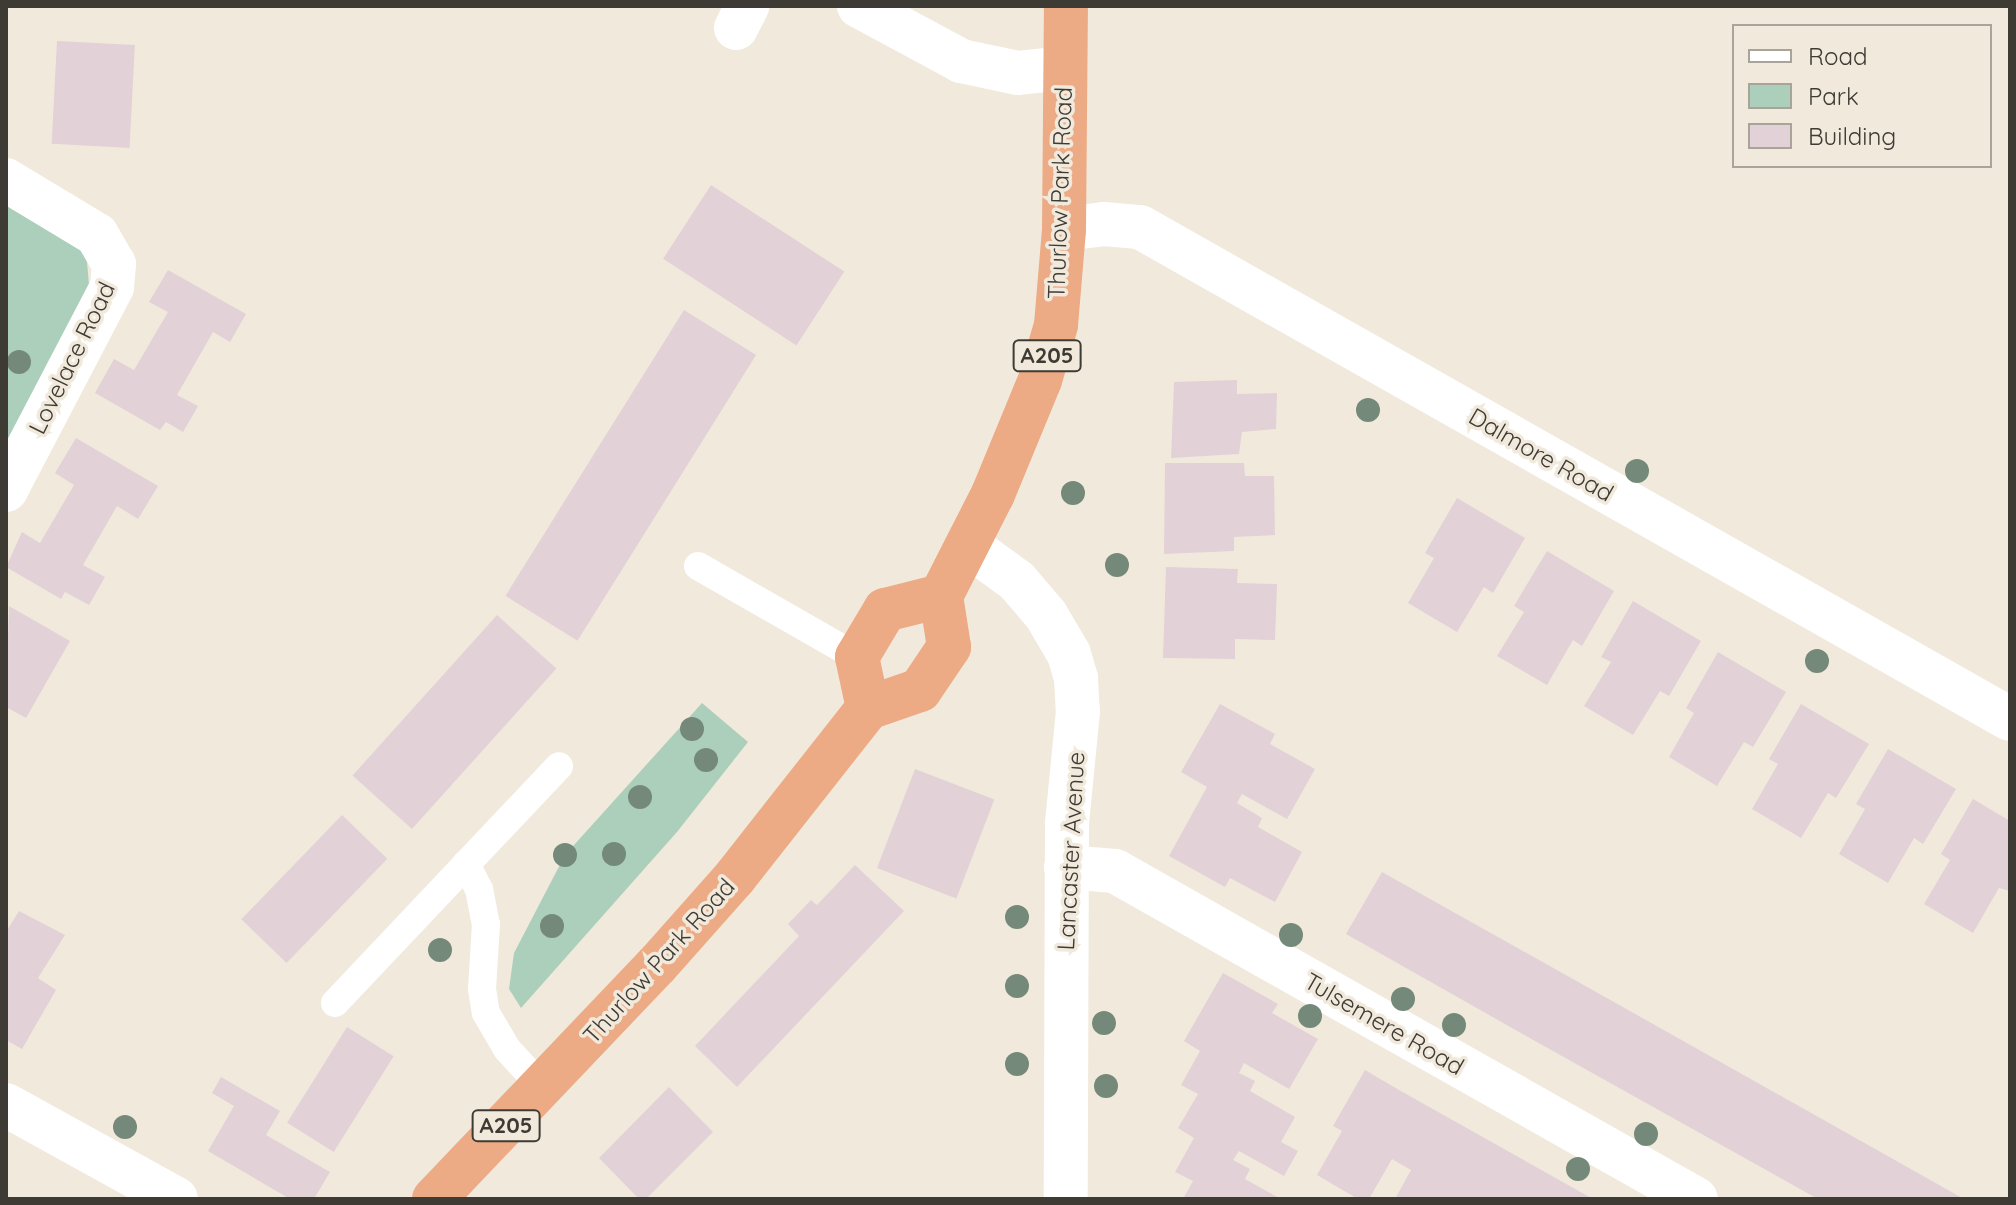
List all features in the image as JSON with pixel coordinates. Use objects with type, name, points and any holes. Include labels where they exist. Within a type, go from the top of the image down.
[{"type":"highway","name":"Thurlow Park Road","points":[[941,596],[969,546],[1040,380],[1056,325],[1064,229],[1066,6]]},
{"type":"highway","points":[[941,596],[949,647],[920,690],[868,708],[857,657],[885,610],[941,596]]},
{"type":"highway","name":"Thurlow Park Road","points":[[434,1199],[725,888],[868,708]]},
{"type":"street","points":[[859,6],[961,61],[1018,73],[1064,68]]},
{"type":"street","name":"Lovelace Road","points":[[6,180],[97,235],[114,264],[112,287],[6,490]]},
{"type":"street","name":"Dalmore Road","points":[[1064,229],[1104,224],[1140,227],[2010,719]]},
{"type":"street","name":"Lancaster Avenue","points":[[969,546],[1026,591],[1055,628],[1074,665],[1078,711],[1066,867],[1066,1199]]},
{"type":"street","name":"Tulsemere Road","points":[[1066,867],[1115,871],[1696,1199]]},
{"type":"street","points":[[6,1105],[176,1199]]},
{"type":"lane","points":[[698,566],[857,657]]},
{"type":"lane","points":[[335,1003],[559,766]]},
{"type":"lane","points":[[466,864],[479,889],[486,924],[482,989],[486,1013],[507,1049],[542,1087]]},
{"type":"green space","points":[[6,194],[86,250],[89,285],[6,445]]},
{"type":"green space","points":[[702,703],[748,742],[677,832],[521,1008],[509,989],[514,953],[565,855]]},
{"type":"building","points":[[57,41],[135,45],[130,148],[52,144]]},
{"type":"building","points":[[711,185],[844,272],[796,345],[663,259]]},
{"type":"building","points":[[168,270],[246,314],[230,342],[213,332],[177,395],[198,406],[183,432],[166,422],[160,430],[95,393],[114,359],[134,370],[168,312],[149,302]]},
{"type":"building","points":[[684,310],[756,355],[578,641],[505,596]]},
{"type":"building","points":[[1237,380],[1237,394],[1277,393],[1276,429],[1242,432],[1239,454],[1171,458],[1174,382]]},
{"type":"building","points":[[76,438],[158,486],[138,519],[117,506],[83,565],[105,577],[89,605],[65,592],[61,599],[6,567],[22,532],[40,543],[74,485],[55,473]]},
{"type":"building","points":[[1165,463],[1244,463],[1245,476],[1274,476],[1275,535],[1234,537],[1234,551],[1164,554]]},
{"type":"building","points":[[1457,498],[1525,538],[1493,593],[1484,587],[1457,632],[1408,603],[1434,558],[1425,553]]},
{"type":"building","points":[[1547,551],[1614,591],[1582,646],[1573,640],[1547,685],[1497,656],[1524,612],[1514,606]]},
{"type":"building","points":[[1166,567],[1238,569],[1237,583],[1277,584],[1275,640],[1235,639],[1235,659],[1163,658]]},
{"type":"building","points":[[1633,601],[1701,641],[1669,696],[1660,691],[1633,735],[1584,706],[1611,662],[1601,657]]},
{"type":"building","points":[[9,606],[70,641],[26,718],[6,707]]},
{"type":"building","points":[[497,615],[556,669],[412,829],[352,776]]},
{"type":"building","points":[[1718,652],[1786,692],[1753,747],[1744,742],[1717,786],[1669,757],[1694,713],[1686,708]]},
{"type":"building","points":[[1220,704],[1275,734],[1270,744],[1315,769],[1287,819],[1242,794],[1237,803],[1262,818],[1258,827],[1302,852],[1275,902],[1230,878],[1225,887],[1169,856],[1207,787],[1181,772]]},
{"type":"building","points":[[1801,704],[1869,744],[1836,798],[1828,793],[1801,838],[1752,809],[1778,764],[1769,759]]},
{"type":"building","points":[[1888,749],[1956,789],[1923,844],[1914,838],[1888,883],[1839,854],[1865,809],[1856,804]]},
{"type":"building","points":[[915,769],[994,799],[956,898],[877,868]]},
{"type":"building","points":[[1973,799],[2010,821],[2010,891],[1999,888],[1973,933],[1924,904],[1950,860],[1941,854]]},
{"type":"building","points":[[342,815],[387,859],[287,963],[241,919]]},
{"type":"building","points":[[855,865],[904,911],[737,1087],[695,1046],[799,936],[788,924],[811,900],[817,905]]},
{"type":"building","points":[[1382,872],[1964,1199],[1818,1199],[1535,1041],[1346,934]]},
{"type":"building","points":[[19,911],[65,935],[38,978],[56,990],[22,1049],[6,1040],[6,932]]},
{"type":"building","points":[[1223,973],[1278,1004],[1272,1013],[1318,1039],[1289,1089],[1244,1063],[1239,1073],[1255,1081],[1250,1091],[1295,1117],[1281,1142],[1298,1151],[1284,1176],[1239,1151],[1233,1160],[1250,1169],[1245,1179],[1281,1199],[1183,1199],[1193,1181],[1175,1172],[1194,1138],[1178,1128],[1198,1094],[1181,1085],[1200,1051],[1184,1041]]},
{"type":"building","points":[[347,1027],[394,1056],[334,1152],[287,1123]]},
{"type":"building","points":[[1365,1070],[1593,1199],[1395,1199],[1411,1170],[1392,1159],[1369,1199],[1358,1199],[1317,1175],[1342,1131],[1333,1126]]},
{"type":"building","points":[[221,1077],[280,1111],[266,1135],[330,1172],[314,1199],[290,1199],[208,1151],[234,1106],[212,1093]]},
{"type":"building","points":[[669,1087],[713,1132],[646,1199],[639,1199],[599,1158]]}]
